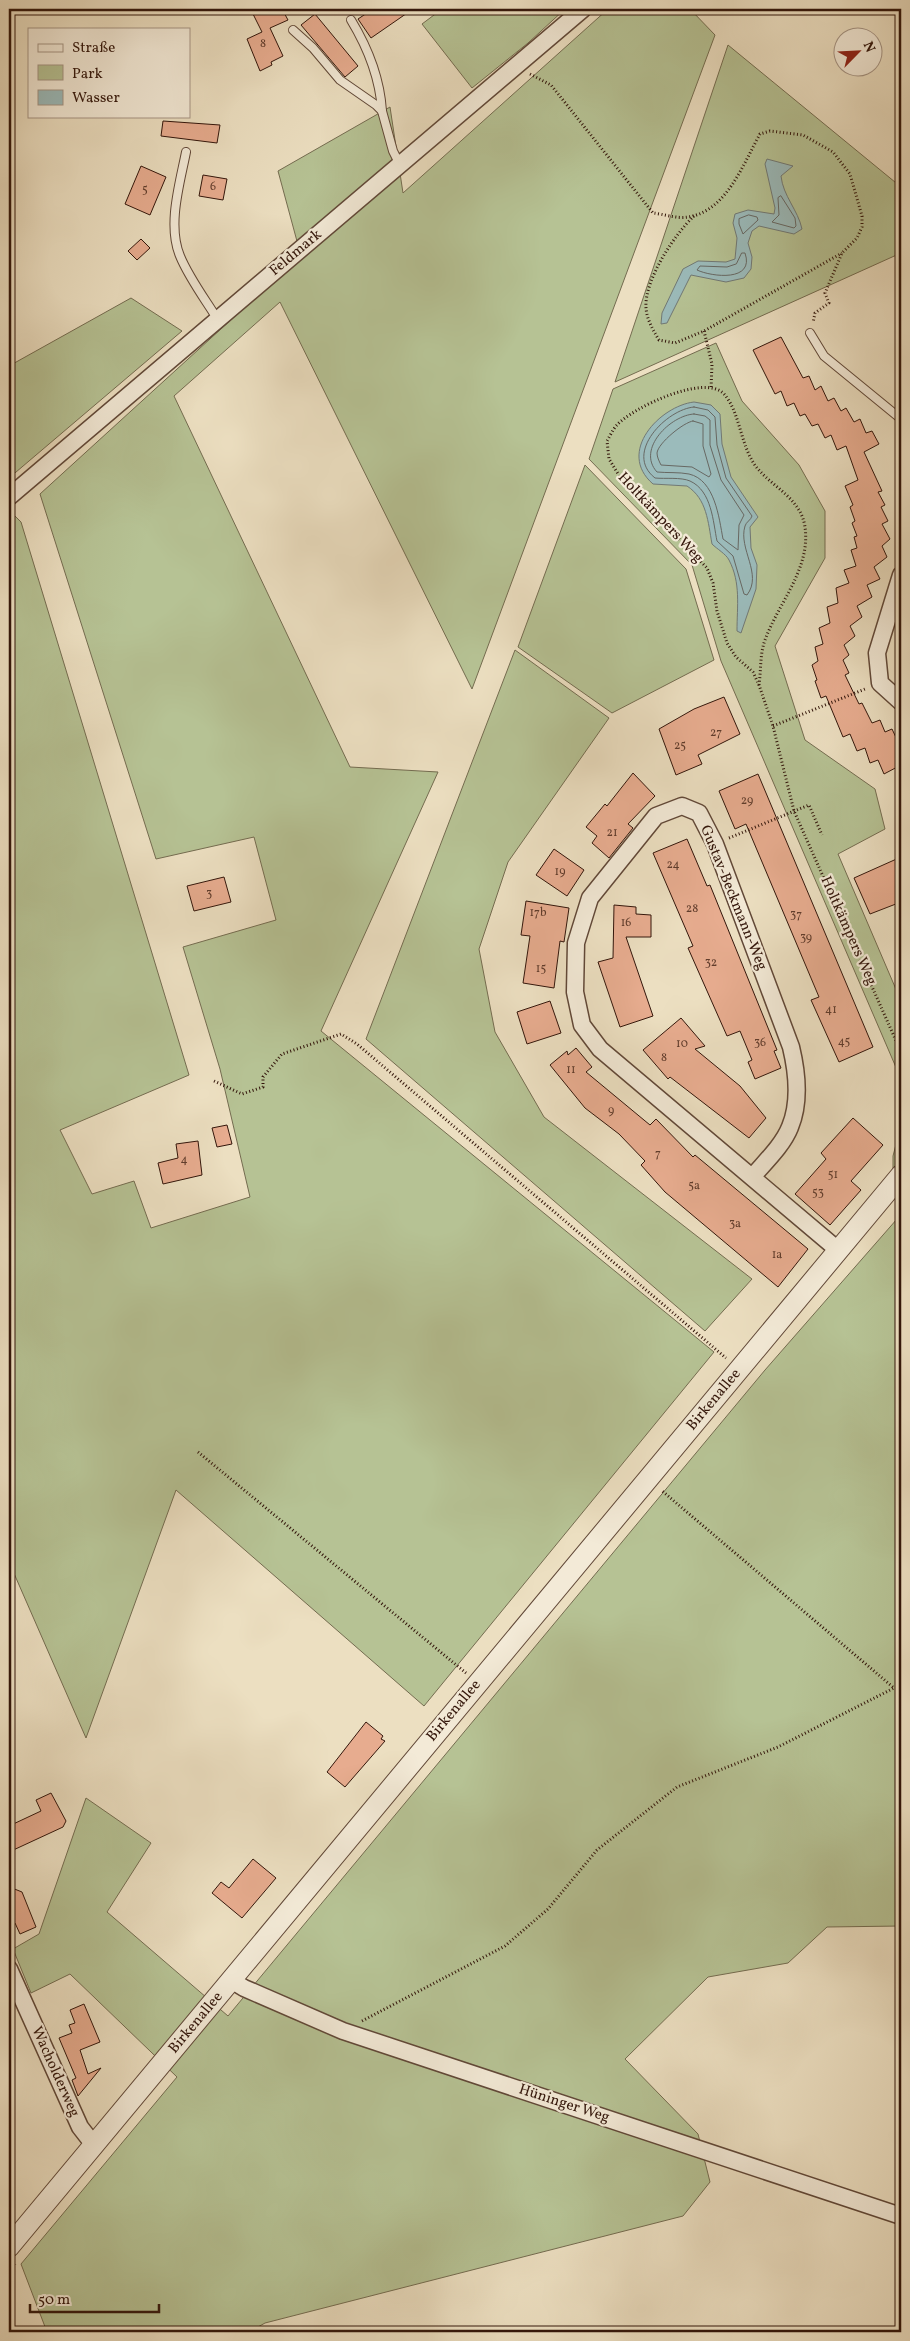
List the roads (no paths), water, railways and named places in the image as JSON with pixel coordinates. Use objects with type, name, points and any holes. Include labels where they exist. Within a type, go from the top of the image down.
[{"type":"street","name":"Feldmark","points":[[9,497],[584,9]]},
{"type":"street","points":[[901,575],[877,653],[880,683],[901,702]]},
{"type":"street","name":"Gustav-Beckmann-Weg","points":[[753,1176],[779,1145],[790,1127],[794,1104],[796,1066],[791,1047],[715,844],[699,813],[682,806],[656,816],[590,898],[576,943],[575,992],[582,1025],[600,1049],[753,1176],[838,1250]]},
{"type":"street","name":"Birkenallee","points":[[9,2248],[647,1478],[740,1370],[901,1175]]},
{"type":"street","name":"Wacholderweg","points":[[9,1968],[80,2127],[94,2145]]},
{"type":"street","name":"Hüninger Weg","points":[[231,1980],[244,1988],[343,2031],[901,2216]]},
{"type":"lane","points":[[351,20],[366,45],[381,97],[382,111],[393,151],[400,165]]},
{"type":"lane","points":[[293,30],[313,48],[340,80],[382,111]]},
{"type":"lane","points":[[186,152],[178,198],[176,240],[180,255],[218,320]]},
{"type":"lane","points":[[810,333],[824,356],[901,420]]},
{"type":"water","points":[[767,159],[793,166],[781,176],[782,183],[802,229],[794,234],[759,226],[752,231],[748,243],[752,257],[751,269],[744,278],[726,282],[691,275],[667,323],[661,324],[662,313],[683,269],[698,261],[726,262],[735,259],[737,238],[733,223],[735,214],[748,210],[774,214],[775,208],[765,164]]},
{"type":"water","points":[[694,402],[711,405],[720,414],[722,444],[731,477],[758,517],[750,527],[751,548],[757,565],[756,589],[741,633],[737,631],[738,595],[733,569],[728,558],[712,544],[708,519],[699,497],[687,486],[653,484],[643,471],[639,458],[641,445],[656,421],[681,405]]}]
